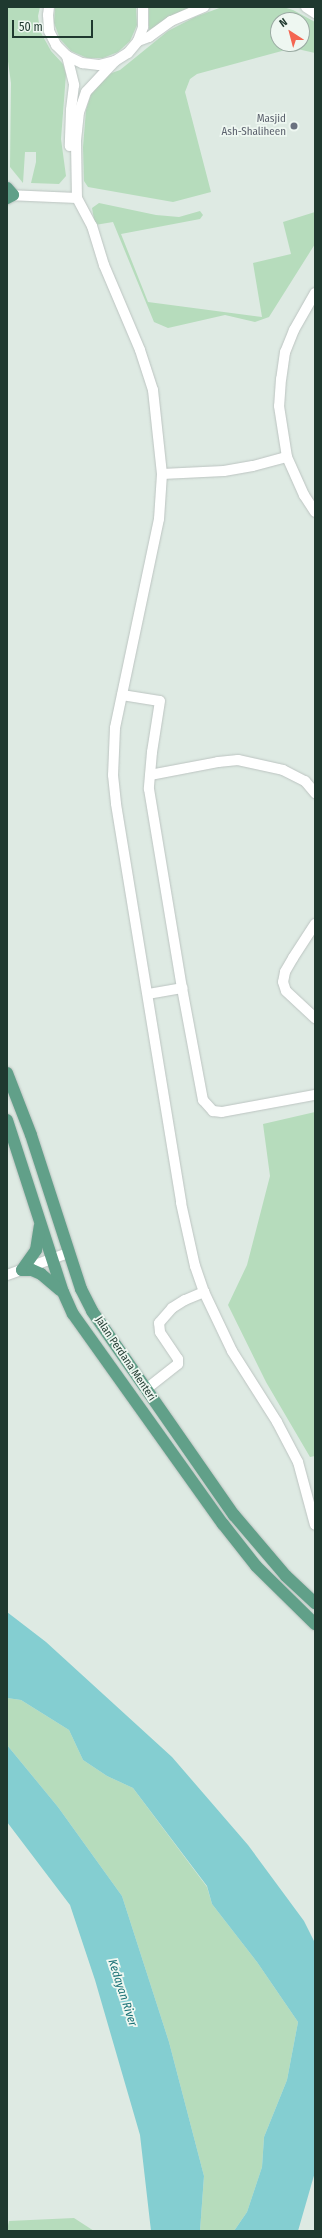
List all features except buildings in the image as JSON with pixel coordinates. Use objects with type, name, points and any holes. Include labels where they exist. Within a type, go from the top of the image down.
[{"type":"main road","name":"Jalan Perdana Menteri","points":[[7,1073],[31,1135],[68,1253],[81,1289],[92,1311],[146,1390],[250,1536],[286,1576],[315,1603]]},
{"type":"main road","name":"Jalan Perdana Menteri","points":[[7,1120],[63,1292],[83,1331],[223,1524],[256,1566],[315,1624]]},
{"type":"main road","points":[[22,1270],[36,1250],[40,1224]]},
{"type":"main road","points":[[22,1270],[32,1270],[41,1274],[63,1292]]},
{"type":"street","points":[[50,7],[48,15],[49,31],[56,45],[68,56],[88,64],[99,65],[116,61]]},
{"type":"street","points":[[75,179],[78,120],[86,92],[95,80],[116,61],[128,53],[138,41],[143,27],[143,7]]},
{"type":"street","points":[[138,41],[149,37],[171,21],[204,7]]},
{"type":"street","points":[[306,7],[315,13]]},
{"type":"street","points":[[68,56],[74,85],[71,110],[70,144],[77,198],[92,226],[104,265],[140,350],[153,390],[162,474],[159,518],[115,728],[113,774],[116,804],[181,1203],[188,1240],[204,1292],[232,1351],[288,1440],[311,1487],[315,1525]]},
{"type":"street","points":[[9,194],[77,198]]},
{"type":"street","points":[[315,293],[294,330],[285,352],[279,406],[287,457],[304,495],[315,512]]},
{"type":"street","points":[[162,474],[224,470],[259,465],[287,457]]},
{"type":"street","points":[[122,695],[160,701],[149,789],[182,988],[203,1100],[213,1111],[222,1112],[315,1095]]},
{"type":"street","points":[[150,775],[218,762],[238,760],[283,770],[305,781],[315,793]]},
{"type":"street","points":[[315,924],[285,972],[283,982],[286,991],[315,1018]]},
{"type":"street","points":[[148,994],[182,988]]},
{"type":"street","points":[[7,1276],[68,1253]]},
{"type":"street","points":[[146,1390],[178,1364],[178,1359],[160,1332],[159,1323],[172,1308],[185,1300],[204,1292]]},
{"type":"green space","points":[[7,7],[40,7],[38,16],[40,31],[51,51],[63,64],[66,74],[61,139],[66,176],[59,184],[31,183],[36,162],[36,152],[25,152],[23,183],[10,167],[11,83],[7,54]]},
{"type":"green space","points":[[55,7],[136,7],[137,25],[130,41],[118,52],[103,58],[87,58],[71,51],[60,39],[54,23]]},
{"type":"green space","points":[[149,7],[191,7],[149,30]]},
{"type":"green space","points":[[222,7],[283,7],[297,12],[270,12],[270,52],[278,52],[197,74],[190,79],[185,92],[211,192],[173,202],[88,187],[84,181],[83,147],[86,110],[91,94],[109,74],[120,70],[168,31],[195,17]]},
{"type":"green space","points":[[310,19],[315,22],[315,53],[310,52]]},
{"type":"green space","points":[[99,203],[156,215],[179,217],[200,211],[203,215],[200,219],[121,234],[148,302],[262,317],[253,263],[291,254],[283,222],[315,212],[315,244],[269,317],[255,322],[225,315],[168,328],[154,322],[113,222],[95,225],[92,208]]},
{"type":"green space","points":[[315,1112],[315,1456],[310,1457],[266,1382],[228,1305],[247,1265],[270,1176],[263,1124]]},
{"type":"green space","points":[[7,1698],[21,1700],[69,1730],[83,1760],[107,1776],[133,1788],[207,1887],[212,1904],[257,1962],[298,2022],[287,2080],[264,2137],[262,2167],[247,2212],[234,2231],[200,2231],[204,2176],[169,2042],[122,1896],[58,1807],[7,1745]]},
{"type":"green space","points":[[74,2218],[94,2231],[7,2231],[9,2221]]},
{"type":"water","points":[[7,1612],[46,1642],[172,1757],[248,1845],[304,1921],[315,1943],[315,2172],[298,2231],[234,2231],[247,2212],[262,2167],[264,2137],[287,2080],[298,2022],[257,1962],[212,1904],[207,1886],[133,1788],[107,1776],[83,1760],[69,1730],[21,1700],[7,1698]]},
{"type":"water","name":"Kedayan River","points":[[7,1745],[58,1807],[122,1896],[169,2042],[204,2176],[200,2231],[151,2231],[140,2135],[95,1980],[70,1905],[7,1822]]},
{"type":"place","name":"Masjid Ash-Shaliheen","points":[[294,126]]}]
